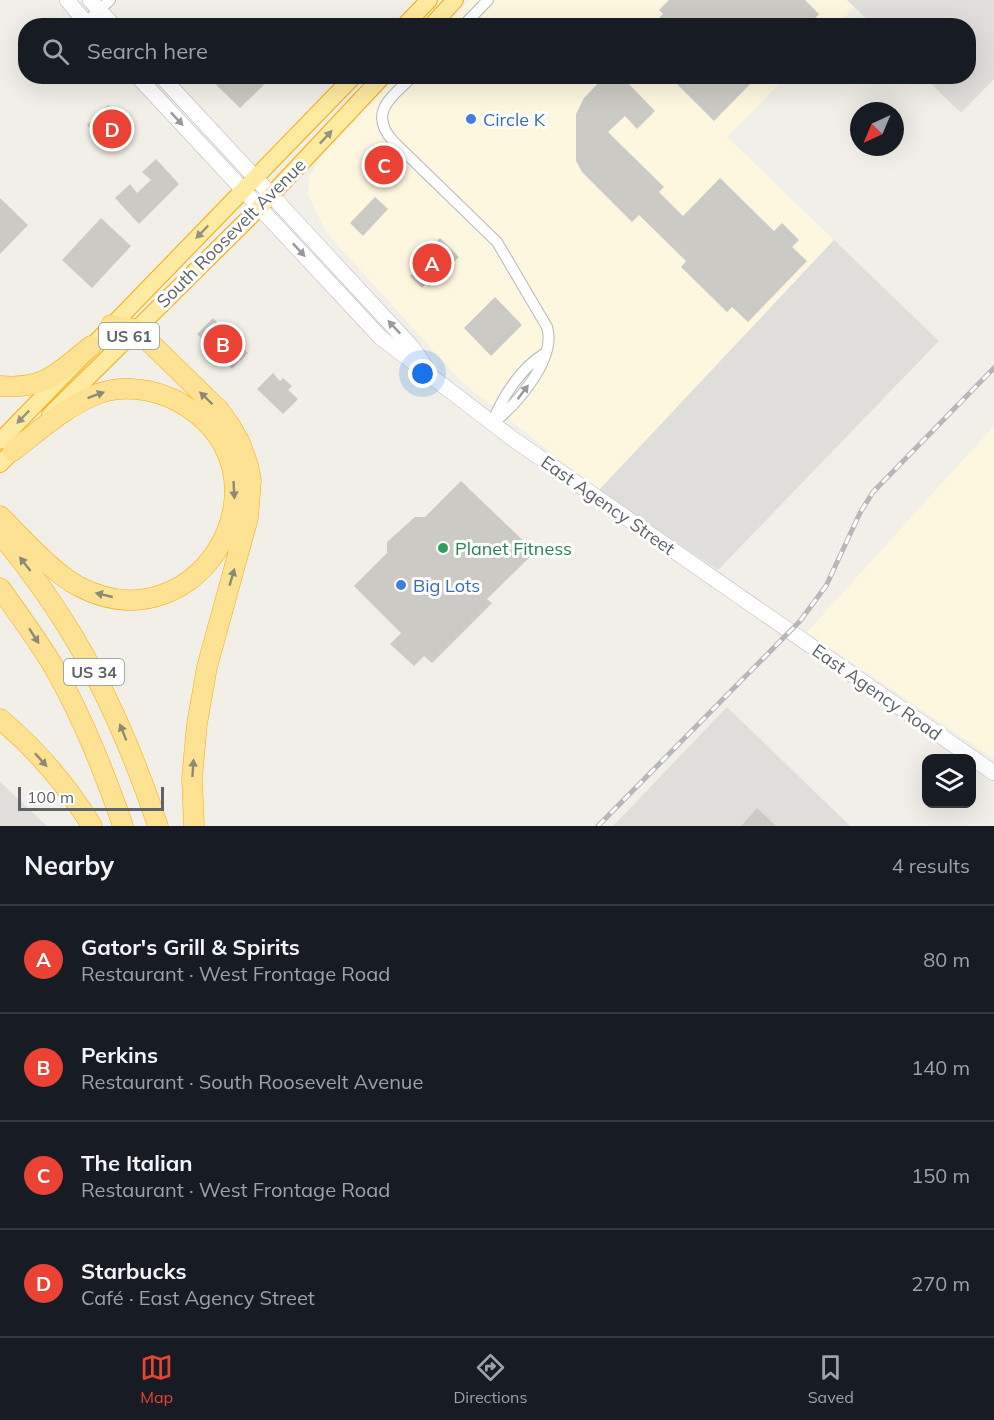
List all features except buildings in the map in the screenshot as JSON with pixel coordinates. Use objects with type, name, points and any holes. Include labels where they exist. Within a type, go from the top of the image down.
[{"type":"highway","points":[[412,18],[429,0]]},
{"type":"highway","points":[[438,18],[455,0]]},
{"type":"highway","name":"US 61","points":[[4,452],[91,346],[346,84]]},
{"type":"highway","name":"South Roosevelt Avenue","points":[[4,452],[259,208],[375,84]]},
{"type":"highway","points":[[111,325],[135,329],[225,418],[240,443],[248,465],[250,481],[248,518],[207,667],[197,724],[192,778],[194,826]]},
{"type":"highway","points":[[0,386],[17,388],[32,386],[50,379],[91,346]]},
{"type":"highway","points":[[0,516],[63,576],[76,585],[93,593],[131,599],[170,592],[188,582],[202,570],[224,541],[234,509],[233,476],[220,441],[199,416],[187,406],[151,391],[120,390],[102,393],[84,400],[4,452]]},
{"type":"highway","name":"US 34","points":[[0,534],[22,560],[58,611],[103,687],[131,751],[158,826]]},
{"type":"highway","name":"US 34","points":[[0,588],[52,665],[75,708],[96,754],[123,826]]},
{"type":"highway","points":[[0,719],[14,730],[46,766],[69,793],[92,826]]},
{"type":"main road","points":[[67,0],[83,18]]},
{"type":"main road","points":[[100,3],[109,18]]},
{"type":"main road","name":"East Agency Street","points":[[144,84],[380,337],[492,424],[790,632]]},
{"type":"main road","name":"East Agency Street","points":[[168,84],[412,347],[429,373]]},
{"type":"main road","name":"East Agency Road","points":[[790,632],[994,773]]},
{"type":"street","points":[[471,18],[488,0]]},
{"type":"street","points":[[91,18],[100,3]]},
{"type":"street","points":[[405,84],[383,110],[382,126],[394,142],[491,234],[504,251],[547,327],[549,342],[544,354],[529,365],[504,398],[492,424]]},
{"type":"shaded area","points":[[470,0],[847,0],[854,7],[844,18],[453,18]]},
{"type":"shaded area","points":[[847,0],[994,0],[994,79],[961,113],[931,84],[976,84],[976,18],[866,18]]},
{"type":"shaded area","points":[[390,84],[779,84],[727,137],[834,240],[599,490],[463,383],[326,232],[308,195],[309,179],[319,159]]},
{"type":"shaded area","points":[[834,240],[939,341],[718,570],[599,490]]},
{"type":"shaded area","points":[[994,426],[994,759],[807,632]]},
{"type":"shaded area","points":[[727,707],[850,826],[613,826]]},
{"type":"shaded area","points":[[0,782],[47,826],[0,826]]},
{"type":"railway","points":[[598,826],[800,621],[826,586],[860,513],[873,492],[994,368]]},
{"type":"place","name":"Circle K","points":[[471,119]]},
{"type":"place","name":"Starbucks","points":[[112,129]]},
{"type":"place","name":"The Italian","points":[[384,165]]},
{"type":"place","name":"Gator's Grill & Spirits","points":[[432,263]]},
{"type":"place","name":"Perkins","points":[[223,344]]},
{"type":"place","name":"Planet Fitness","points":[[443,548]]},
{"type":"place","name":"Big Lots","points":[[401,585]]}]
